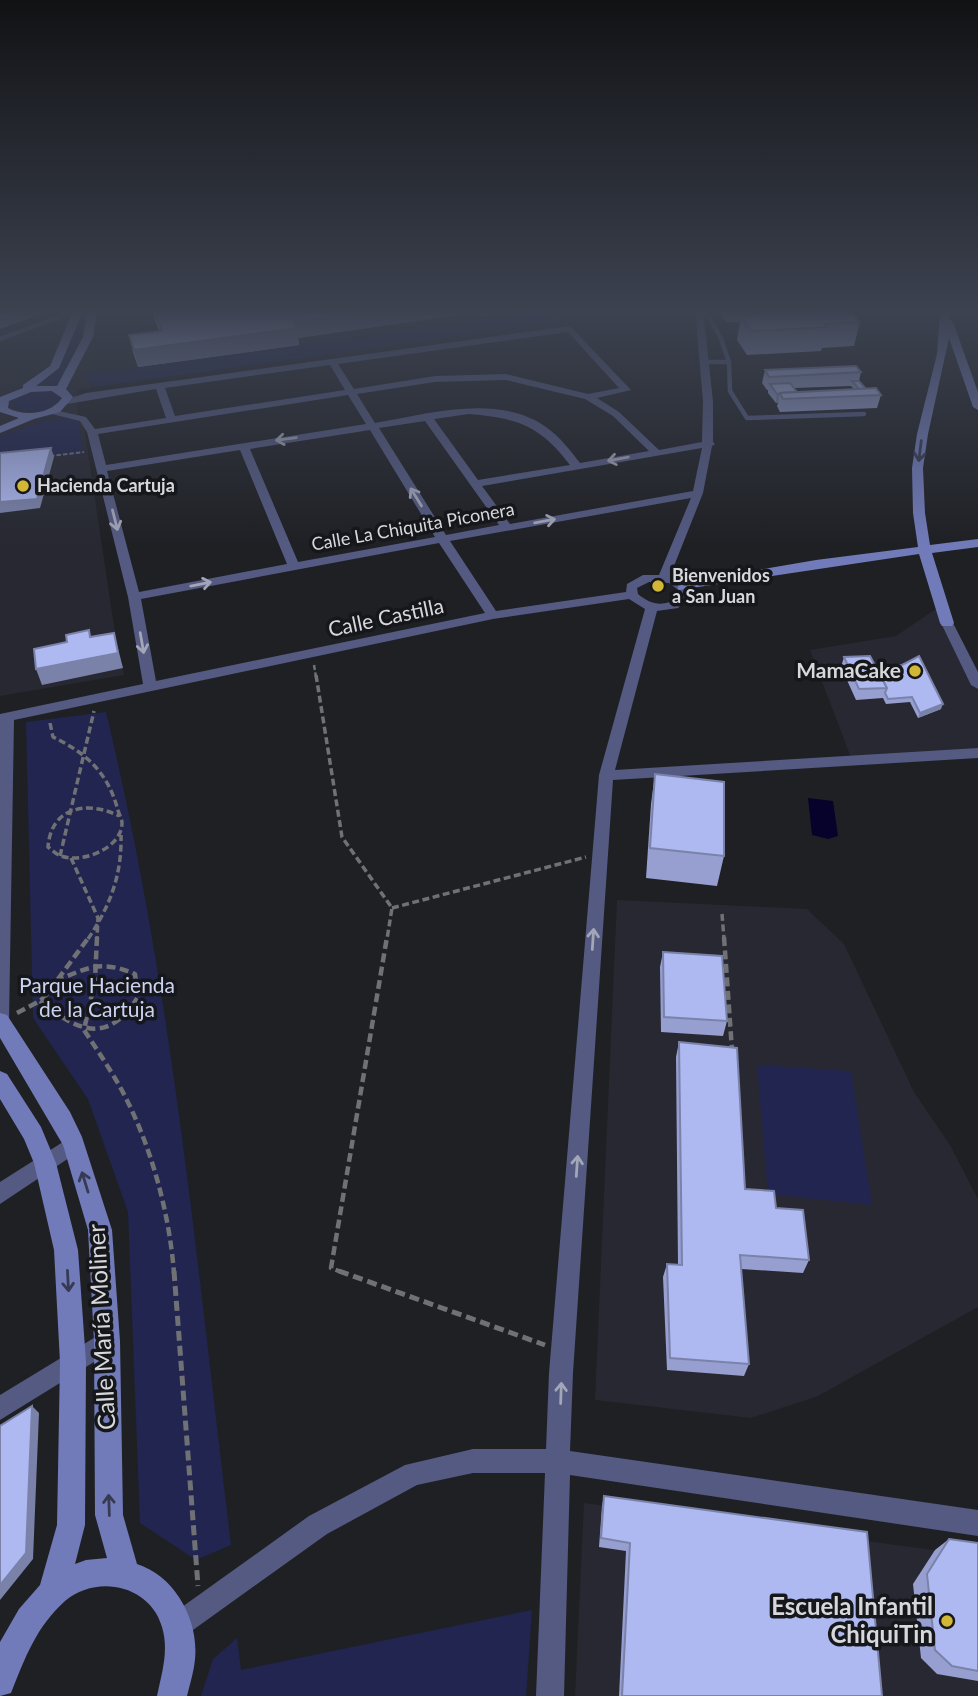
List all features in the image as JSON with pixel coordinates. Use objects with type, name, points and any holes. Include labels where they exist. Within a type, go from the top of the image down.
[{"type":"main road","points":[[23,388],[4,399],[1,410],[15,415],[37,415]]},
{"type":"main road","points":[[19,391],[35,388]]},
{"type":"main road","points":[[0,430],[49,412],[66,401],[66,393],[48,388]]},
{"type":"main road","points":[[934,388],[921,443],[917,487],[920,536],[926,563],[947,624]]},
{"type":"main road","points":[[971,388],[978,407]]},
{"type":"main road","points":[[683,587],[816,564],[978,543]]},
{"type":"main road","name":"Calle María Moliner","points":[[0,1022],[62,1119],[74,1144],[100,1230],[107,1341],[109,1515],[125,1571]]},
{"type":"main road","name":"Calle María Moliner","points":[[0,1080],[33,1134],[45,1163],[66,1250],[73,1363],[71,1525],[53,1592]]},
{"type":"main road","points":[[0,1682],[11,1648],[30,1617],[53,1592],[77,1577],[101,1570],[125,1571],[148,1581],[166,1600],[177,1626],[180,1656],[172,1696]]},
{"type":"street","points":[[66,401],[144,388]]},
{"type":"street","points":[[161,388],[171,419]]},
{"type":"street","points":[[350,388],[443,540],[493,615]]},
{"type":"street","points":[[92,432],[377,388]]},
{"type":"street","points":[[552,388],[588,397],[616,414],[657,453]]},
{"type":"street","points":[[588,397],[625,390],[623,388]]},
{"type":"street","points":[[664,578],[668,561],[698,493],[710,443],[707,388]]},
{"type":"street","points":[[102,469],[469,411],[503,414],[534,422],[558,441],[577,466]]},
{"type":"street","points":[[49,412],[83,419],[92,432],[134,597],[150,688]]},
{"type":"street","points":[[427,417],[507,528]]},
{"type":"street","points":[[475,484],[710,443]]},
{"type":"street","points":[[243,445],[294,566]]},
{"type":"street","name":"Calle La Chiquita Piconera","points":[[134,597],[698,493]]},
{"type":"street","points":[[664,578],[683,587],[685,597],[677,605],[652,607],[639,603],[632,596],[631,587],[640,580],[664,578]]},
{"type":"street","name":"Calle Castilla","points":[[3,718],[493,615],[632,596]]},
{"type":"street","points":[[550,1696],[563,1352],[606,775],[652,607]]},
{"type":"street","points":[[947,624],[978,685]]},
{"type":"street","points":[[0,1022],[3,718]]},
{"type":"street","points":[[727,768],[766,759],[867,749],[978,745]]},
{"type":"street","points":[[606,775],[978,753]]},
{"type":"street","points":[[0,1194],[74,1144]]},
{"type":"street","points":[[0,1408],[107,1341]]},
{"type":"street","points":[[177,1626],[318,1525],[414,1474],[473,1461],[559,1461],[978,1523]]},
{"type":"lane","points":[[730,388],[747,418],[864,414]]},
{"type":"path","points":[[41,457],[97,451]]},
{"type":"path","points":[[312,653],[342,837],[391,908],[331,1268],[563,1352]]},
{"type":"path","points":[[60,856],[94,710]]},
{"type":"path","points":[[50,723],[53,737],[82,755],[111,786],[122,824],[115,841],[95,855],[71,858],[60,856],[48,847],[47,834],[55,821],[71,811],[90,806],[107,808],[119,816]]},
{"type":"path","points":[[0,1022],[40,1001],[113,898],[123,850],[120,833]]},
{"type":"path","points":[[391,908],[600,854]]},
{"type":"path","points":[[71,858],[99,920],[96,964],[84,1030],[120,1087],[152,1163],[171,1232],[195,1573],[202,1608]]},
{"type":"path","points":[[722,914],[733,1062]]},
{"type":"path","points":[[40,1001],[59,1017],[101,1030],[121,1020],[138,997],[135,974],[113,964],[96,964],[56,981]]},
{"type":"shaded area","points":[[0,388],[88,388],[77,390],[78,419],[83,419],[114,626],[124,675],[0,696]]},
{"type":"shaded area","points":[[940,606],[978,680],[978,753],[852,760],[810,650],[896,636]]},
{"type":"shaded area","points":[[808,798],[833,801],[838,836],[828,839],[812,835]]},
{"type":"shaded area","points":[[617,900],[807,909],[844,944],[914,1092],[950,1145],[978,1199],[978,1307],[818,1396],[751,1418],[595,1400]]},
{"type":"shaded area","points":[[584,1503],[978,1556],[978,1696],[575,1696]]},
{"type":"green space","points":[[38,391],[56,394],[59,399],[55,404],[36,412],[11,406],[17,397]]},
{"type":"green space","points":[[46,420],[78,420],[83,454],[0,461],[0,436]]},
{"type":"green space","name":"Parque Hacienda de la Cartuja","points":[[106,712],[149,918],[166,1022],[231,1545],[196,1560],[140,1523],[128,1212],[88,1099],[33,1018],[26,722]]},
{"type":"green space","points":[[757,1065],[851,1071],[872,1205],[768,1194]]},
{"type":"green space","points":[[532,1610],[526,1696],[201,1696],[213,1659],[237,1638],[241,1670]]},
{"type":"building","points":[[773,388],[794,388],[797,392],[780,393],[777,394]]},
{"type":"building","points":[[876,388],[881,395],[783,399],[780,393]]},
{"type":"building","name":"Hacienda Cartuja","points":[[51,448],[37,499],[0,502],[0,453]]},
{"type":"building","points":[[89,630],[90,637],[114,633],[118,653],[36,669],[34,649],[67,642],[66,635]]},
{"type":"building","points":[[870,656],[887,688],[859,689],[844,657]]},
{"type":"building","points":[[919,656],[943,704],[920,713],[912,697],[888,699],[885,693],[887,688],[876,666],[902,665]]},
{"type":"building","points":[[655,774],[724,782],[724,856],[650,848]]},
{"type":"building","points":[[663,952],[722,956],[727,1021],[664,1017]]},
{"type":"building","points":[[679,1042],[737,1048],[745,1189],[774,1191],[776,1208],[803,1210],[809,1260],[740,1255],[749,1364],[670,1358],[667,1264],[682,1265]]},
{"type":"building","points":[[32,1406],[26,1553],[0,1585],[0,1426]]},
{"type":"building","points":[[604,1496],[867,1532],[882,1696],[622,1696],[630,1543],[601,1538]]},
{"type":"building","name":"Escuela Infantil ChiquiTin","points":[[949,1539],[978,1543],[978,1671],[952,1666],[935,1650],[927,1574]]},
{"type":"place","name":"Hacienda Cartuja","points":[[23,486]]},
{"type":"place","name":"Bienvenidos a San Juan","points":[[658,586]]},
{"type":"place","name":"MamaCake","points":[[915,671]]},
{"type":"place","name":"Escuela Infantil ChiquiTin","points":[[947,1621]]}]
